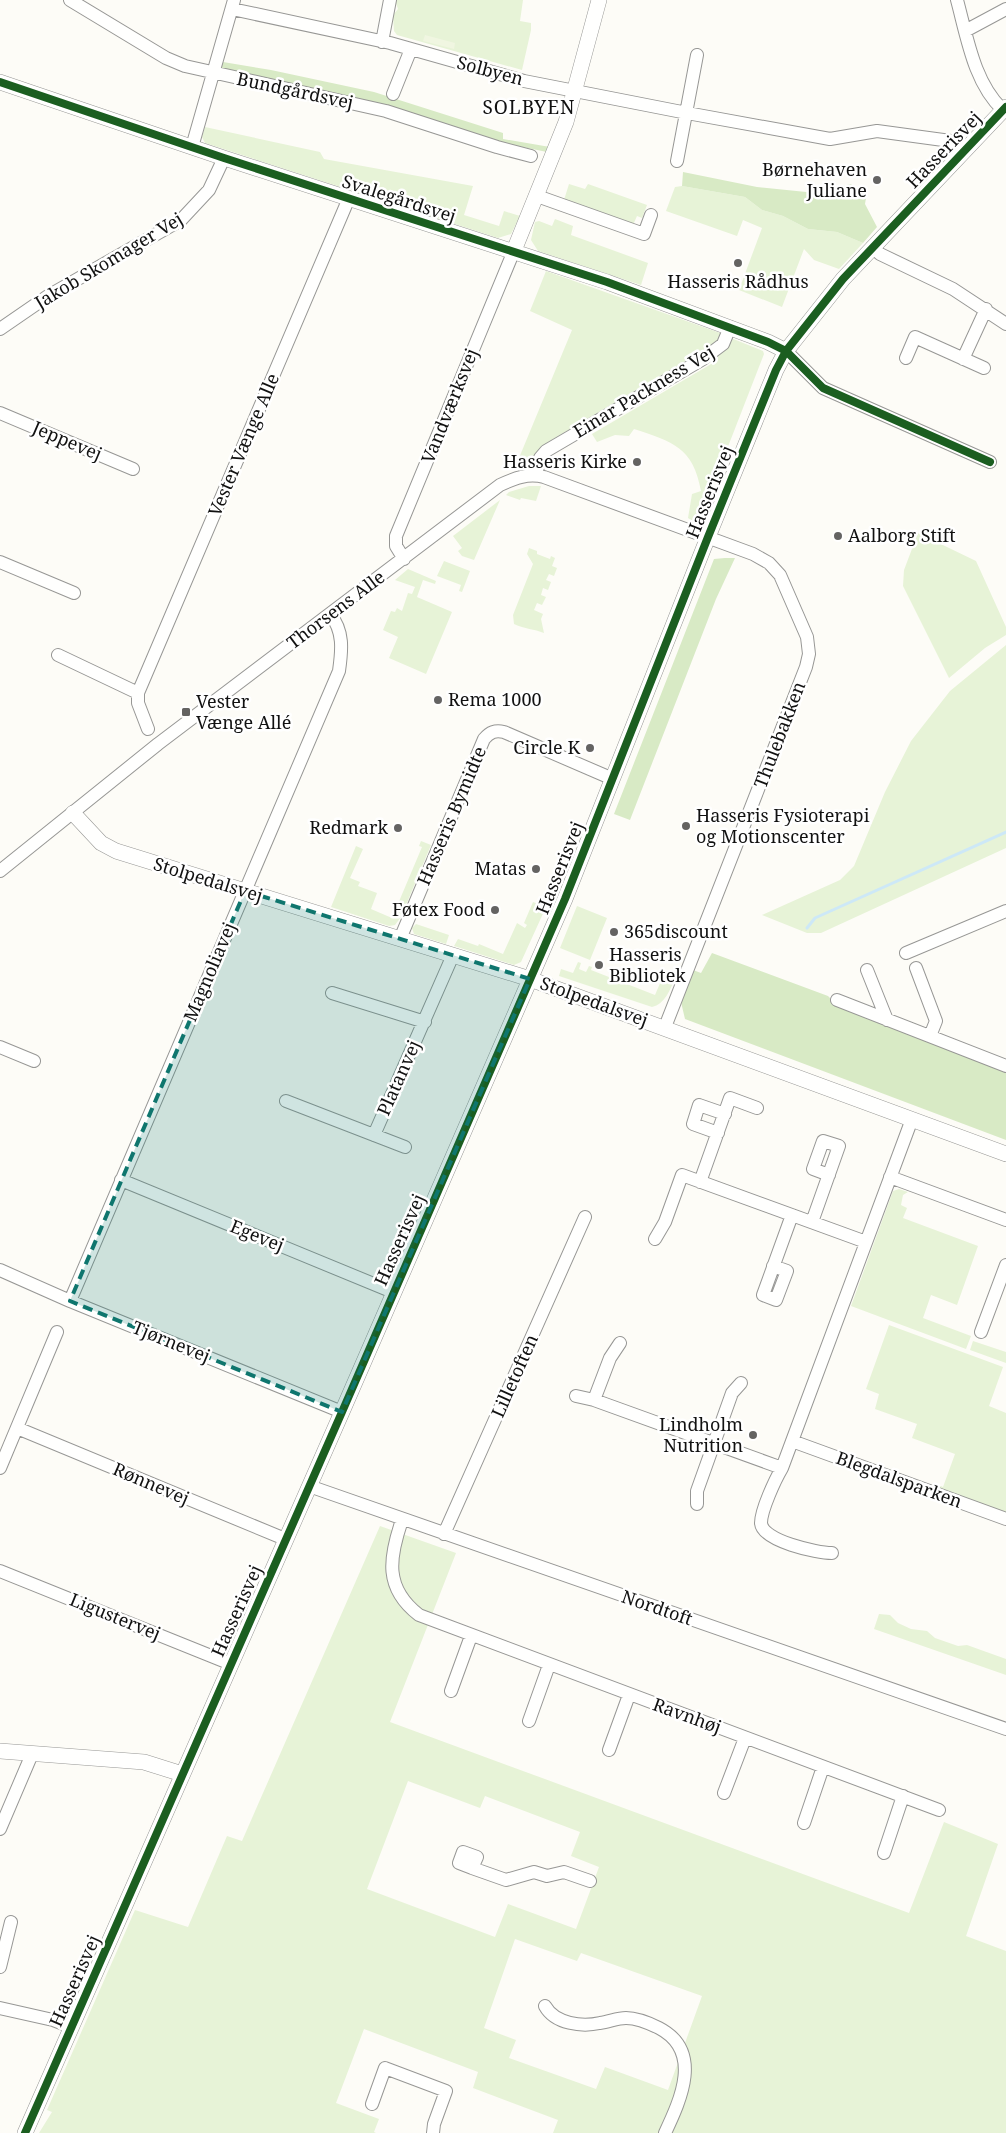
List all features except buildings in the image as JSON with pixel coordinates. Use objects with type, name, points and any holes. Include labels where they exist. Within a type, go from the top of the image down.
[{"type":"street","name":"Bundgårdsvej","points":[[70,0],[166,58],[186,66],[214,74],[386,111],[531,156]]},
{"type":"street","points":[[382,42],[390,0]]},
{"type":"street","points":[[513,253],[566,122],[599,0]]},
{"type":"street","points":[[956,0],[975,65],[995,103],[1004,109]]},
{"type":"street","name":"Solbyen","points":[[192,147],[233,4],[411,49],[524,81],[574,92],[830,139],[877,131],[958,142],[965,149]]},
{"type":"street","points":[[965,31],[1006,9]]},
{"type":"street","points":[[393,94],[411,49]]},
{"type":"street","points":[[677,161],[697,55]]},
{"type":"street","name":"Svalegårdsvej","points":[[0,82],[224,158],[513,253],[608,282],[786,351]]},
{"type":"street","name":"Hasserisvej","points":[[25,2133],[565,899],[776,370],[786,351],[842,280],[1004,109]]},
{"type":"street","name":"Jakob Skomager Vej","points":[[0,329],[48,296],[181,220],[209,190],[224,158]]},
{"type":"street","points":[[537,196],[644,234],[651,215]]},
{"type":"street","name":"Vester Vænge Alle","points":[[138,693],[349,198]]},
{"type":"street","points":[[872,247],[880,254],[953,289],[1006,324]]},
{"type":"street","name":"Vandværksvej","points":[[404,559],[396,546],[396,536],[513,253]]},
{"type":"street","points":[[964,359],[986,309]]},
{"type":"street","name":"Einar Packness Vej","points":[[536,475],[540,458],[546,451],[703,359],[723,344],[730,328]]},
{"type":"street","points":[[906,358],[915,337],[984,368]]},
{"type":"street","points":[[786,351],[823,388],[990,462]]},
{"type":"street","name":"Jeppevej","points":[[0,413],[133,469]]},
{"type":"street","points":[[536,475],[708,537]]},
{"type":"street","name":"Thorsens Alle","points":[[0,871],[158,744],[500,485],[513,479],[536,475]]},
{"type":"street","name":"Thulebakken","points":[[665,1028],[806,667],[809,654],[807,637],[775,568],[753,554],[708,537]]},
{"type":"street","points":[[0,562],[74,593]]},
{"type":"street","name":"Magnoliavej","points":[[70,1302],[339,671],[342,651],[340,632],[336,621],[330,614]]},
{"type":"street","points":[[58,655],[138,693],[138,703],[148,729]]},
{"type":"street","name":"Hasseris Bymidte","points":[[400,939],[484,739],[488,734],[504,732],[613,779]]},
{"type":"street","name":"Stolpedalsvej","points":[[73,813],[101,843],[116,851],[530,979],[1006,1154]]},
{"type":"street","points":[[906,953],[1006,911]]},
{"type":"street","name":"Platanvej","points":[[374,1135],[453,955]]},
{"type":"street","points":[[916,968],[936,1021],[930,1036]]},
{"type":"street","points":[[867,970],[887,1020]]},
{"type":"street","name":"Platanvej","points":[[332,993],[424,1022]]},
{"type":"street","points":[[837,1000],[1006,1066]]},
{"type":"street","points":[[0,1047],[34,1061]]},
{"type":"street","points":[[700,1182],[730,1098],[757,1108]]},
{"type":"street","name":"Platanvej","points":[[286,1101],[405,1147]]},
{"type":"street","points":[[718,1133],[693,1124],[697,1111],[700,1105],[725,1114]]},
{"type":"street","points":[[832,1553],[816,1553],[772,1536],[765,1532],[761,1524],[762,1515],[782,1468],[912,1119]]},
{"type":"street","points":[[655,1239],[665,1222],[682,1175],[866,1242]]},
{"type":"street","points":[[812,1222],[828,1175]]},
{"type":"street","points":[[890,1177],[1006,1220]]},
{"type":"street","name":"Egevej","points":[[121,1180],[393,1292]]},
{"type":"street","points":[[773,1266],[792,1215]]},
{"type":"street","name":"Lilletoften","points":[[444,1534],[585,1217]]},
{"type":"street","points":[[981,1332],[1006,1266]]},
{"type":"street","name":"Tjørnevej","points":[[0,1270],[70,1302],[342,1412]]},
{"type":"street","points":[[0,1468],[57,1332]]},
{"type":"street","points":[[594,1400],[610,1358],[620,1343]]},
{"type":"street","points":[[697,1504],[697,1491],[732,1393],[741,1383]]},
{"type":"street","points":[[576,1396],[594,1400],[782,1468]]},
{"type":"street","name":"Rønnevej","points":[[17,1428],[285,1539]]},
{"type":"street","name":"Blegdalsparken","points":[[792,1441],[1006,1519]]},
{"type":"street","name":"Nordtoft","points":[[309,1486],[1006,1729]]},
{"type":"street","name":"Ravnhøj","points":[[402,1520],[393,1544],[391,1561],[393,1581],[401,1598],[419,1616],[939,1810]]},
{"type":"street","name":"Ligustervej","points":[[0,1571],[230,1664]]},
{"type":"street","points":[[451,1690],[471,1636]]},
{"type":"street","points":[[529,1721],[549,1665]]},
{"type":"street","name":"Ravnhøj","points":[[609,1750],[629,1695]]},
{"type":"street","name":"Ravnhøj","points":[[724,1793],[745,1738]]},
{"type":"street","points":[[0,1751],[144,1762],[182,1774]]},
{"type":"street","points":[[0,1828],[32,1754]]},
{"type":"street","points":[[804,1823],[824,1767]]},
{"type":"street","points":[[884,1853],[903,1796]]},
{"type":"street","points":[[472,1868],[506,1880],[534,1872],[547,1876],[564,1872],[590,1881]]},
{"type":"street","points":[[0,1967],[11,1922]]},
{"type":"street","points":[[545,2006],[549,2012],[571,2023],[584,2025],[599,2024],[626,2018],[640,2020],[668,2033],[679,2045],[683,2056],[686,2077],[665,2133]]},
{"type":"street","points":[[0,2008],[53,2020],[71,2027]]},
{"type":"street","points":[[372,2104],[385,2068],[446,2091],[434,2124],[433,2133]]},
{"type":"highlighted area","points":[[245,891],[530,979],[342,1412],[70,1301]]},
{"type":"green space","points":[[395,0],[523,0],[520,21],[531,23],[531,30],[522,70],[397,35],[394,31],[393,15],[398,9]]},
{"type":"green space","points":[[425,35],[455,43],[454,49],[423,41]]},
{"type":"green space","points":[[223,62],[271,70],[374,92],[503,133],[503,139],[550,147],[547,152],[499,142],[221,70]]},
{"type":"green space","points":[[205,127],[320,152],[324,159],[473,186],[464,215],[499,226],[504,211],[520,216],[511,234],[498,238],[205,143],[202,137]]},
{"type":"green space","points":[[683,172],[757,187],[826,194],[836,187],[851,184],[859,191],[858,196],[866,198],[865,204],[877,227],[863,243],[837,232],[808,229],[783,216],[762,210],[745,197],[682,186]]},
{"type":"green space","points":[[569,184],[585,189],[588,184],[647,205],[642,218],[637,216],[633,225],[564,200]]},
{"type":"green space","points":[[682,186],[745,197],[762,210],[783,216],[808,229],[837,232],[863,243],[839,269],[814,260],[804,249],[782,307],[739,290],[762,228],[743,220],[737,236],[666,211],[675,187]]},
{"type":"green space","points":[[555,219],[573,226],[571,235],[648,263],[641,285],[538,251],[531,240],[535,222],[539,221],[552,226]]},
{"type":"green space","points":[[546,271],[723,334],[716,343],[548,442],[541,449],[534,467],[514,470],[572,330],[530,311]]},
{"type":"green space","points":[[731,338],[763,351],[764,354],[701,516],[696,523],[688,518],[692,494],[701,491],[693,465],[687,455],[679,448],[660,438],[634,429],[629,436],[615,435],[597,442],[592,434],[718,360],[717,353]]},
{"type":"green space","points":[[529,486],[541,486],[536,501],[521,498],[520,500],[506,495],[509,492]]},
{"type":"green space","points":[[500,500],[474,560],[462,556],[458,551],[462,548],[453,536]]},
{"type":"green space","points":[[918,533],[976,561],[1006,627],[1006,635],[985,648],[949,678],[903,586],[904,570]]},
{"type":"green space","points":[[529,548],[537,551],[537,554],[550,559],[551,556],[555,558],[552,566],[557,568],[554,576],[549,574],[546,580],[551,582],[548,590],[543,588],[541,595],[546,597],[542,605],[537,603],[534,610],[543,614],[541,619],[544,633],[514,624],[513,615],[533,564],[527,554]]},
{"type":"green space","points":[[735,558],[716,599],[630,820],[614,814],[714,559]]},
{"type":"green space","points":[[444,561],[470,571],[462,592],[459,591],[461,585],[437,576]]},
{"type":"green space","points":[[408,569],[436,581],[435,584],[423,580],[417,597],[452,612],[426,674],[389,658],[398,637],[383,630],[391,611],[395,612],[397,608],[402,611],[408,593],[412,594],[415,587],[395,580]]},
{"type":"green space","points":[[1006,645],[1006,848],[821,933],[807,933],[762,915],[840,880],[854,866],[885,792],[911,741],[950,691]]},
{"type":"green space","points":[[421,841],[431,845],[401,917],[395,925],[389,926],[331,907],[356,846],[363,849],[350,878],[360,882],[358,886],[377,893],[371,909],[392,918],[422,847],[419,846]]},
{"type":"green space","points":[[533,902],[546,907],[521,962],[514,965],[454,946],[458,939],[478,946],[479,944],[503,954],[517,923],[525,928],[527,925],[524,923]]},
{"type":"green space","points":[[577,906],[607,918],[590,960],[560,948]]},
{"type":"green space","points":[[416,924],[449,935],[446,944],[414,934],[412,928]]},
{"type":"green space","points":[[712,953],[828,996],[837,1005],[1006,1070],[1006,1140],[685,1019],[681,1002],[693,970],[701,973]]},
{"type":"green space","points":[[578,962],[581,963],[579,969],[586,972],[589,966],[592,967],[591,970],[655,995],[664,974],[675,978],[664,1000],[652,1007],[559,976],[561,969],[573,973]]},
{"type":"green space","points":[[899,1189],[908,1192],[903,1195],[901,1205],[907,1208],[903,1218],[978,1246],[957,1305],[931,1295],[923,1318],[971,1336],[966,1349],[851,1306],[893,1191]]},
{"type":"green space","points":[[889,1325],[1003,1367],[989,1406],[1006,1413],[1006,1513],[934,1487],[936,1484],[943,1487],[955,1454],[912,1438],[917,1424],[875,1409],[879,1394],[866,1389]]},
{"type":"green space","points":[[973,1341],[1006,1352],[1006,1363],[970,1350]]},
{"type":"green space","points":[[380,1526],[456,1553],[390,1722],[909,1913],[944,1822],[998,1844],[966,1936],[1006,1951],[1006,2133],[553,2133],[558,2120],[473,2088],[478,2072],[364,2029],[336,2103],[379,2119],[374,2132],[376,2133],[39,2133],[52,2112],[47,2110],[135,1910],[188,1927],[227,1836],[242,1841]],"holes":[[[408,1781],[480,1808],[485,1796],[580,1832],[571,1856],[599,1867],[576,1929],[508,1904],[495,1937],[367,1889]],[[515,1939],[577,1961],[581,1953],[702,1996],[668,2090],[605,2067],[596,2089],[509,2058],[516,2040],[484,2028]]]},
{"type":"green space","points":[[879,1614],[890,1615],[898,1623],[911,1629],[927,1631],[935,1638],[958,1646],[967,1645],[1006,1659],[1006,1675],[874,1629]]},
{"type":"waterway","points":[[807,928],[815,918],[1006,832]]},
{"type":"cycle path","points":[[0,82],[224,158],[607,282],[768,342],[786,351],[823,388],[990,462]]},
{"type":"cycle path","points":[[25,2133],[565,899],[776,370],[786,351],[843,279],[1006,107]]},
{"type":"place","name":"Børnehaven Juliane","points":[[877,180]]},
{"type":"place","name":"Hasseris Rådhus","points":[[738,263]]},
{"type":"place","name":"Hasseris Kirke","points":[[637,462]]},
{"type":"place","name":"Aalborg Stift","points":[[838,536]]},
{"type":"place","name":"Rema 1000","points":[[438,700]]},
{"type":"place","name":"Vester Vænge Allé","points":[[186,712]]},
{"type":"place","name":"Circle K","points":[[590,748]]},
{"type":"place","name":"Hasseris Fysioterapi og Motionscenter","points":[[686,826]]},
{"type":"place","name":"Redmark","points":[[398,828]]},
{"type":"place","name":"Matas","points":[[536,869]]},
{"type":"place","name":"Føtex Food","points":[[495,910]]},
{"type":"place","name":"365discount","points":[[614,932]]},
{"type":"place","name":"Hasseris Bibliotek","points":[[599,965]]},
{"type":"place","name":"Lindholm Nutrition","points":[[753,1435]]},
{"type":"district","name":"SOLBYEN","points":[[529,107]]}]
